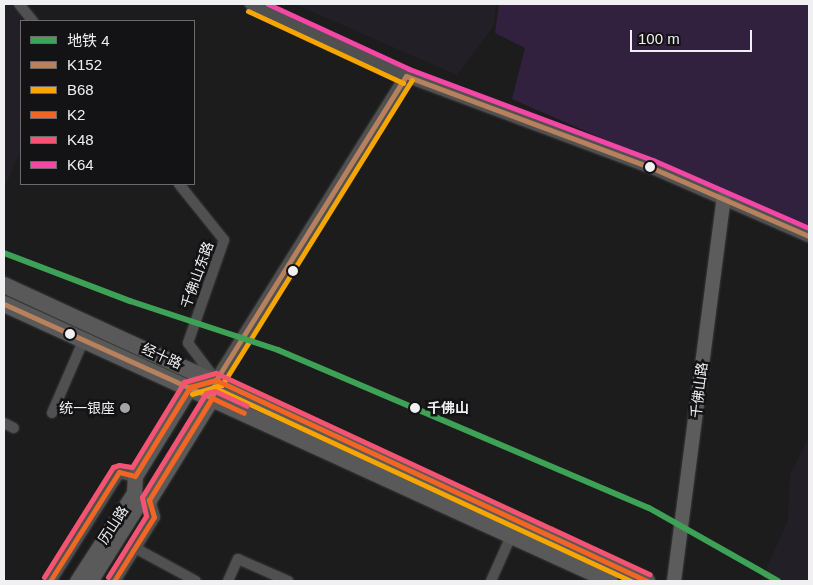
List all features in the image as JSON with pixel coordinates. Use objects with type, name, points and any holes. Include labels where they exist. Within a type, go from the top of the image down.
[{"type":"highway","name":"经十路","points":[[4,285],[216,380],[647,581]]},
{"type":"highway","name":"经十路","points":[[4,304],[190,387],[610,581]]},
{"type":"main road","name":"千佛山路","points":[[674,581],[724,198]]},
{"type":"main road","points":[[190,387],[216,380]]},
{"type":"main road","name":"历山路","points":[[90,581],[139,503],[149,500],[212,398],[216,380]]},
{"type":"main road","name":"历山路","points":[[77,581],[134,493],[135,476],[190,387]]},
{"type":"street","points":[[19,4],[32,20]]},
{"type":"street","points":[[251,4],[406,76],[724,198],[809,236]]},
{"type":"street","name":"历山路","points":[[216,380],[406,76]]},
{"type":"street","name":"千佛山东路","points":[[181,185],[224,240],[188,343],[216,380]]},
{"type":"street","points":[[52,413],[84,340]]},
{"type":"street","points":[[4,423],[14,428]]},
{"type":"street","points":[[50,581],[119,472],[135,476]]},
{"type":"street","points":[[114,581],[154,517],[149,500]]},
{"type":"street","points":[[491,581],[511,536]]},
{"type":"street","points":[[135,548],[196,581]]},
{"type":"street","points":[[228,581],[238,559],[288,581]]},
{"type":"shaded area","points":[[4,4],[12,4],[23,20],[20,20],[20,152],[4,189]]},
{"type":"shaded area","points":[[294,4],[496,4],[494,25],[457,75]]},
{"type":"shaded area","points":[[499,4],[809,4],[809,229],[512,99],[525,48],[495,33]]},
{"type":"shaded area","points":[[809,437],[809,581],[761,581],[788,520],[790,475]]},
{"type":"metro line","name":"4","points":[[4,253],[130,301],[278,350],[649,508],[778,581]]},
{"type":"transit line","name":"K64","points":[[268,4],[409,69],[653,160],[809,228]]},
{"type":"transit line","name":"B68","points":[[248,11],[403,83]]},
{"type":"transit line","name":"K152","points":[[406,76],[650,167],[809,236]]},
{"type":"transit line","name":"K152","points":[[4,304],[212,398],[216,380],[406,76]]},
{"type":"transit line","name":"B68","points":[[192,394],[222,385],[412,80]]},
{"type":"transit line","name":"K48","points":[[44,577],[113,467],[119,465],[132,467],[184,382],[216,373],[650,574]]},
{"type":"transit line","name":"K2","points":[[50,581],[119,472],[135,476],[190,387],[216,380],[647,581]]},
{"type":"transit line","name":"B68","points":[[213,387],[630,581]]},
{"type":"transit line","name":"K48","points":[[108,577],[146,516],[142,497],[206,393],[215,391],[247,406]]},
{"type":"transit line","name":"K2","points":[[114,581],[154,517],[149,500],[212,398],[244,413]]},
{"type":"place","name":"统一银座","points":[[125,408]]},
{"type":"place","name":"千佛山","points":[[415,408]]}]
